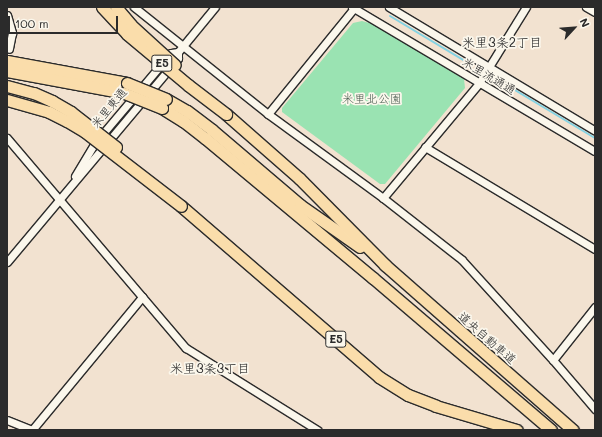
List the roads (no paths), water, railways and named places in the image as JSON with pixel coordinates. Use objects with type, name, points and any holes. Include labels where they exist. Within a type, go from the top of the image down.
[{"type":"highway","name":"E5","points":[[102,7],[127,34],[188,85],[248,132],[300,179],[385,265]]},
{"type":"highway","points":[[116,7],[131,25],[226,114]]},
{"type":"highway","points":[[7,61],[126,88],[187,111],[212,130],[300,205],[385,265]]},
{"type":"highway","points":[[7,71],[126,88]]},
{"type":"highway","points":[[7,86],[34,93],[71,112],[134,162],[176,202]]},
{"type":"highway","name":"E5","points":[[7,100],[49,112],[85,132],[176,202],[379,377],[408,395],[436,406],[517,430]]},
{"type":"highway","points":[[164,103],[373,278],[551,430]]},
{"type":"highway","name":"道央自動車道","points":[[385,265],[573,430]]},
{"type":"street","points":[[134,7],[268,114],[383,198],[462,260],[553,360],[595,409]]},
{"type":"street","name":"米里東通","points":[[7,262],[59,199],[102,151],[178,58],[178,52],[215,7]]},
{"type":"street","points":[[268,114],[354,7]]},
{"type":"street","name":"米里流通通","points":[[354,7],[595,151]]},
{"type":"street","name":"米里流通通","points":[[388,7],[595,131]]},
{"type":"street","points":[[383,198],[479,83],[526,7]]},
{"type":"street","points":[[586,7],[595,12]]},
{"type":"street","points":[[7,15],[12,32],[9,49]]},
{"type":"street","name":"米里東通","points":[[68,189],[94,144],[171,53],[178,52]]},
{"type":"street","points":[[7,138],[186,348],[317,430]]},
{"type":"street","points":[[425,147],[595,249]]},
{"type":"street","points":[[7,420],[32,430],[142,297]]},
{"type":"street","points":[[553,360],[595,307]]},
{"type":"waterway","points":[[390,16],[470,64]]},
{"type":"waterway","points":[[495,78],[595,138]]},
{"type":"district","name":"米里3条2丁目","points":[[502,42]]},
{"type":"district","name":"米里3条3丁目","points":[[210,368]]},
{"type":"park label","name":"米里北公園","points":[[372,99]]}]
